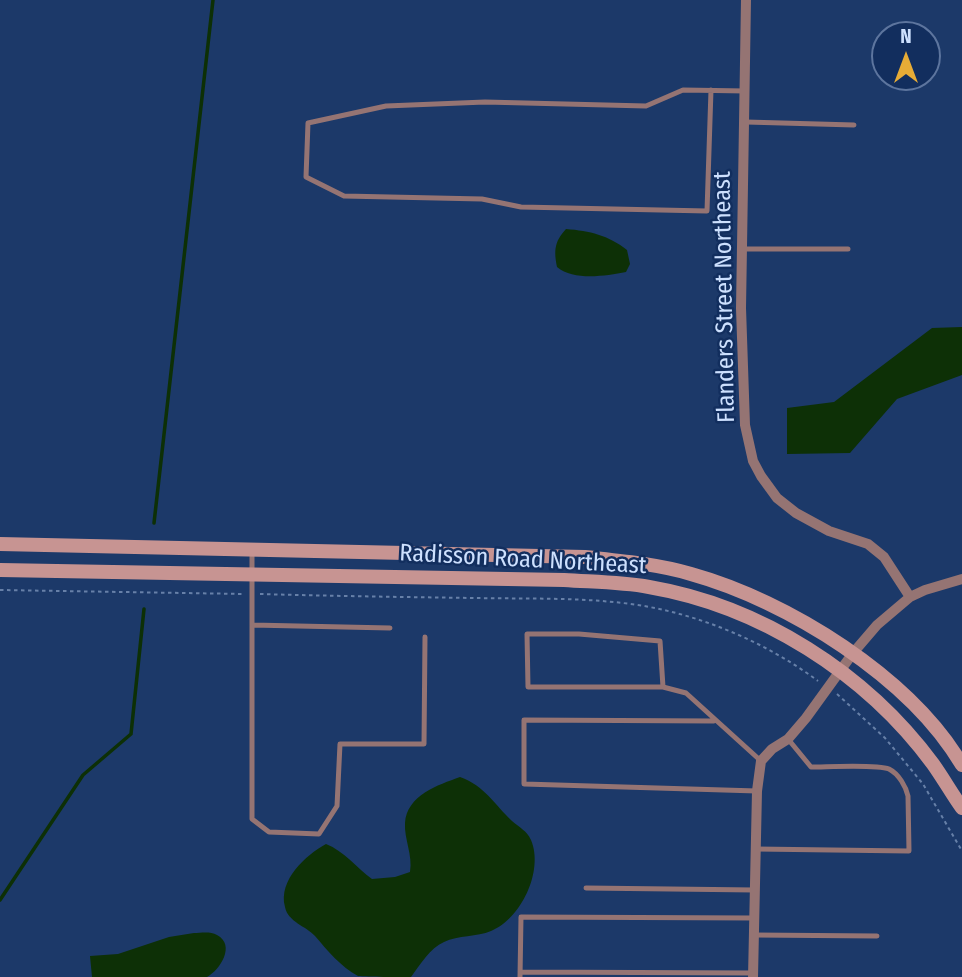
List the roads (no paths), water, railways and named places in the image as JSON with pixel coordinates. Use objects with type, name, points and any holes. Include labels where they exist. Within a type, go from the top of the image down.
[{"type":"main road","name":"Radisson Road Northeast","points":[[0,544],[585,557],[632,562],[691,574],[768,602],[815,627],[853,653],[906,697],[962,765]]},
{"type":"main road","name":"Radisson Road Northeast","points":[[0,570],[564,580],[650,587],[724,607],[799,643],[840,672],[893,717],[933,763],[962,808]]},
{"type":"street","name":"Flanders Street Northeast","points":[[746,0],[741,308],[746,425],[753,461],[777,498],[796,513],[829,531],[868,544],[884,557],[910,597]]},
{"type":"street","points":[[753,975],[757,791],[761,761],[772,749],[788,739],[877,625],[910,597],[962,579]]},
{"type":"lane","points":[[710,90],[707,211],[521,207],[482,199],[344,196],[306,177],[308,123],[386,106],[485,102],[646,106],[683,90],[710,90],[746,91]]},
{"type":"lane","points":[[746,122],[854,125]]},
{"type":"lane","points":[[743,249],[848,249]]},
{"type":"lane","points":[[253,549],[252,819],[269,832],[319,834],[337,806],[340,744],[424,744],[425,637]]},
{"type":"lane","points":[[252,625],[390,628]]},
{"type":"lane","points":[[663,687],[660,641],[579,634],[527,634],[528,687],[663,687],[686,693],[761,761]]},
{"type":"lane","points":[[715,721],[524,720],[524,784],[757,791]]},
{"type":"lane","points":[[756,849],[909,851],[908,796],[895,773],[882,768],[811,767],[788,739]]},
{"type":"lane","points":[[586,888],[755,890]]},
{"type":"lane","points":[[753,975],[520,974],[521,917],[754,918]]},
{"type":"lane","points":[[754,935],[877,936]]},
{"type":"waterway","points":[[154,523],[213,0]]},
{"type":"waterway","points":[[0,900],[83,775],[131,734],[144,609]]}]
